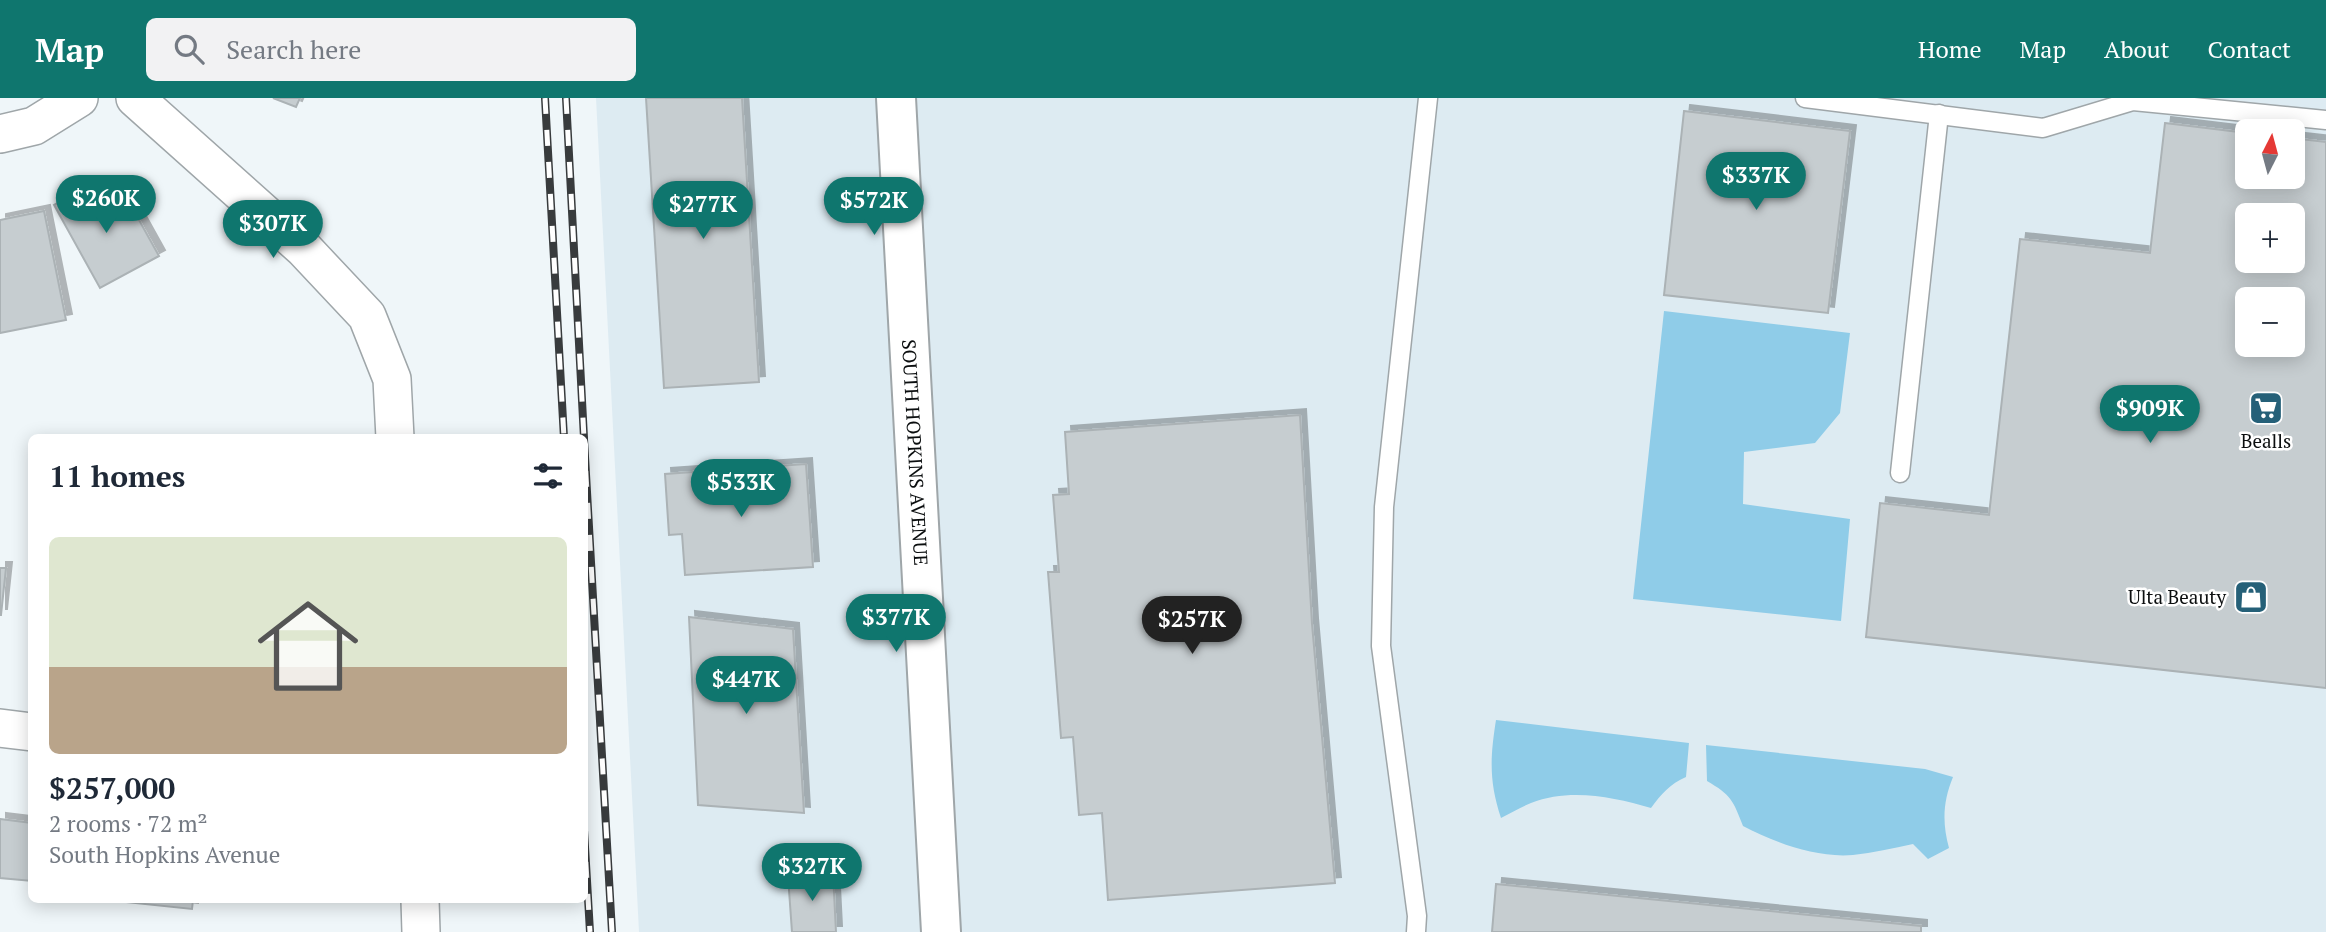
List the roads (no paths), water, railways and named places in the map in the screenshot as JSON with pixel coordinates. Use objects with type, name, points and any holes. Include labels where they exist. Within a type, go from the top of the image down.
[{"type":"street","points":[[0,134],[34,126],[79,98]]},
{"type":"street","points":[[135,98],[304,249],[367,316],[392,379],[395,434]]},
{"type":"street","name":"SOUTH HOPKINS AVENUE","points":[[897,98],[941,932]]},
{"type":"street","points":[[0,728],[28,732]]},
{"type":"street","points":[[419,903],[421,932]]},
{"type":"lane","points":[[1416,932],[1417,916],[1381,632],[1384,507],[1428,98]]},
{"type":"lane","points":[[1805,98],[2043,128],[2133,101],[2326,120]]},
{"type":"lane","points":[[1899,474],[1939,114]]},
{"type":"railway","points":[[545,98],[564,434]]},
{"type":"railway","points":[[566,98],[584,434]]},
{"type":"railway","points":[[588,509],[612,932]]},
{"type":"railway","points":[[588,898],[590,932]]},
{"type":"place","name":"Bealls","points":[[2266,408]]},
{"type":"place","name":"Ulta Beauty","points":[[2251,597]]}]
